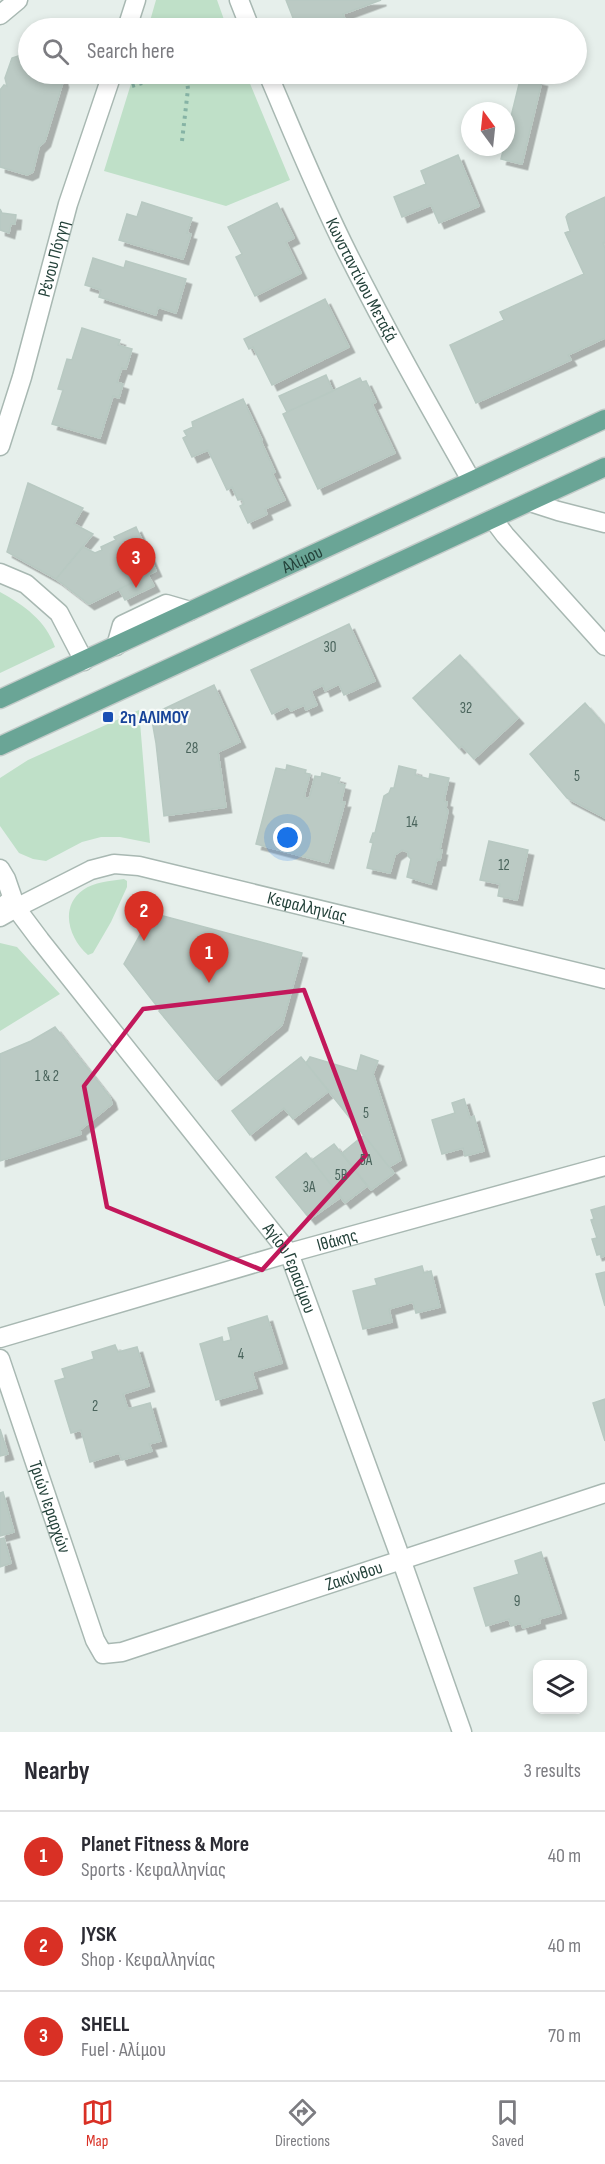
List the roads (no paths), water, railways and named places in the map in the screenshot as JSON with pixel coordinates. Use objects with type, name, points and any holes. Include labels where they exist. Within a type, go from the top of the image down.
[{"type":"main road","name":"Αλίμου","points":[[0,699],[605,418]]},
{"type":"main road","points":[[0,746],[605,467]]},
{"type":"street","points":[[0,15],[18,0]]},
{"type":"street","points":[[130,18],[136,0]]},
{"type":"street","points":[[239,0],[246,18]]},
{"type":"street","name":"Ρένου Πόγγη","points":[[0,446],[68,204],[108,84]]},
{"type":"street","name":"Κωνσταντίνου Μεταξά","points":[[272,84],[348,255],[409,371],[471,480]]},
{"type":"street","points":[[530,502],[605,523]]},
{"type":"street","points":[[493,519],[605,646]]},
{"type":"street","points":[[0,573],[26,584],[59,613],[84,661]]},
{"type":"street","name":"Κεφαλληνίας","points":[[16,908],[73,877],[91,870],[114,864],[139,866],[605,979]]},
{"type":"street","name":"Αγίου Γερασίμου","points":[[0,869],[16,908],[289,1253],[462,1732]]},
{"type":"street","points":[[0,899],[16,908]]},
{"type":"street","points":[[0,917],[16,908]]},
{"type":"street","name":"Ιθάκης","points":[[0,1338],[289,1253],[605,1166]]},
{"type":"street","name":"Τριών Ιεραρχών","points":[[0,1359],[95,1640],[103,1654]]},
{"type":"street","name":"Ζακύνθου","points":[[103,1654],[122,1652],[605,1492]]},
{"type":"place","name":"SHELL","points":[[136,588]]},
{"type":"place","name":"2η ΑΛΙΜΟΥ","points":[[108,717]]},
{"type":"place","name":"JYSK","points":[[144,941]]},
{"type":"place","name":"Planet Fitness & More","points":[[209,983]]}]
